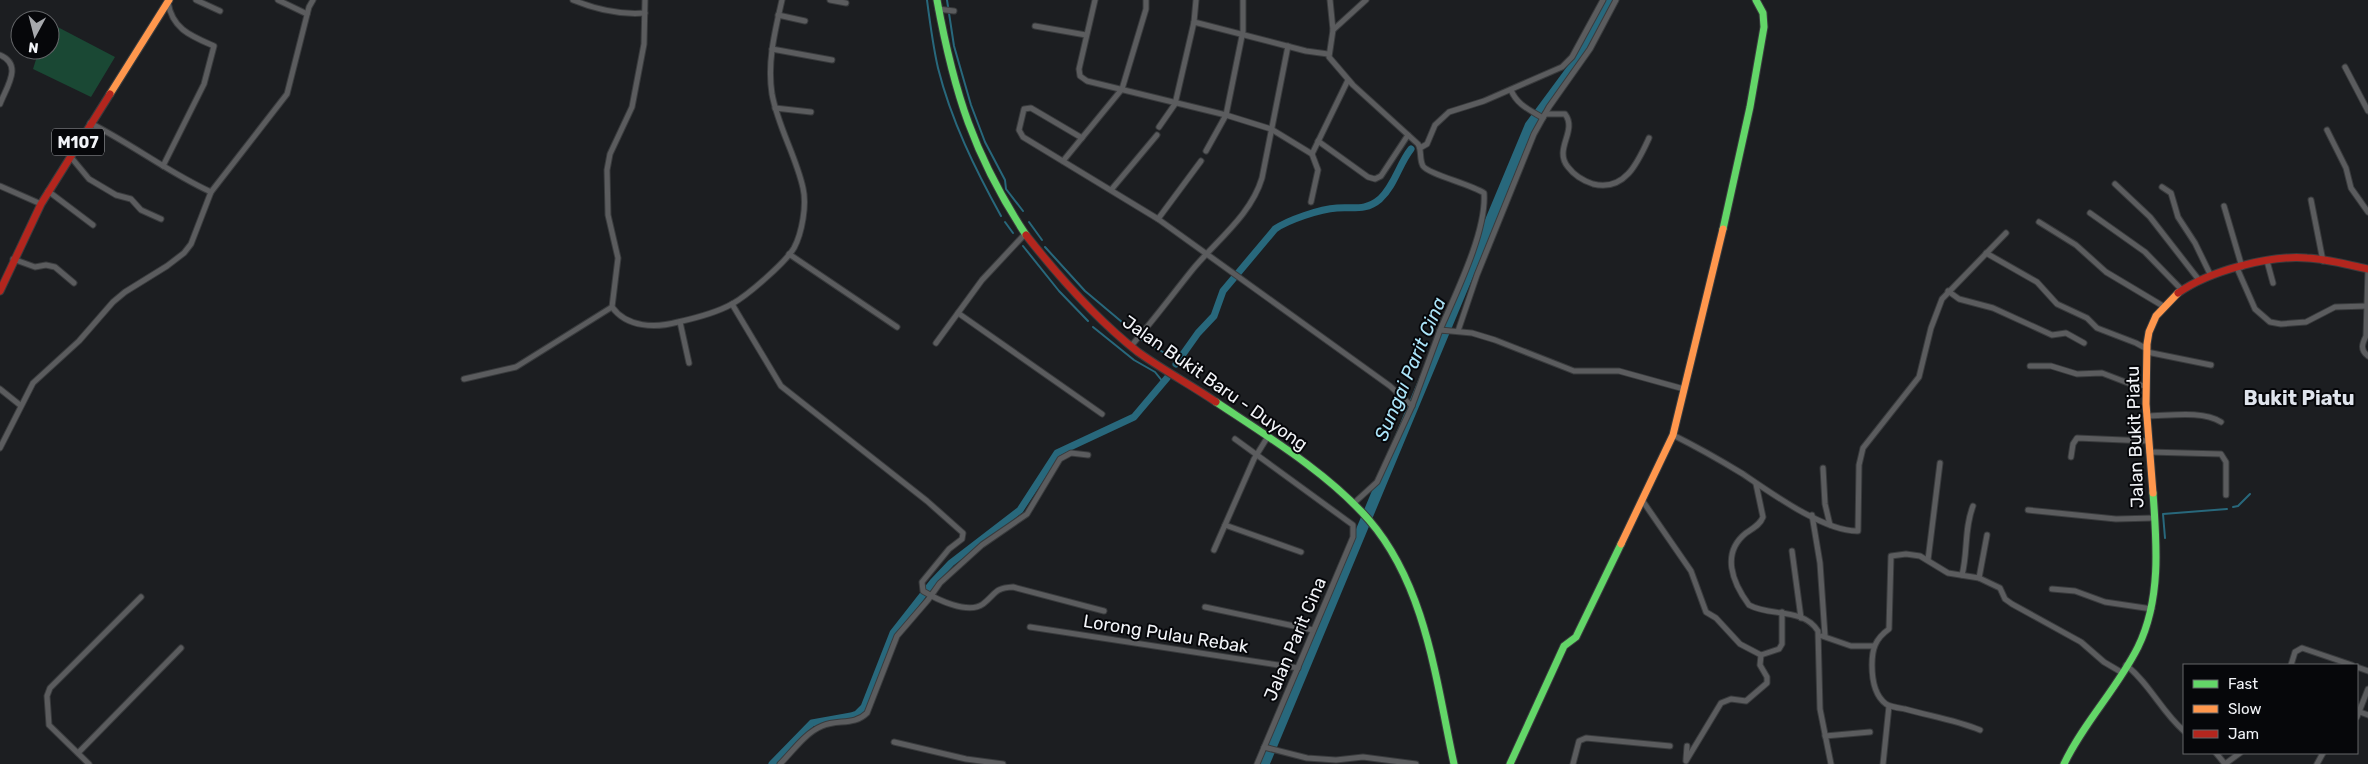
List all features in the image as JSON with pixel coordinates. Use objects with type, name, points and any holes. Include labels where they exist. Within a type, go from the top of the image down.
[{"type":"main road","name":"Jalan Bukit Baru - Duyong","points":[[937,0],[944,42],[958,97],[974,144],[1005,206],[1025,234],[1069,286],[1131,346],[1330,482],[1374,526],[1396,562],[1416,606],[1454,764]]},
{"type":"main road","points":[[1510,764],[1564,646],[1576,637],[1673,435],[1705,309],[1760,54],[1764,13],[1756,0]]},
{"type":"main road","name":"M107","points":[[0,291],[13,259],[48,191],[168,1]]},
{"type":"main road","name":"Jalan Bukit Piatu","points":[[2064,764],[2074,744],[2143,636],[2152,609],[2154,518],[2146,416],[2147,351],[2150,327],[2163,306],[2181,288],[2211,276],[2267,260],[2287,257],[2323,261],[2368,270]]},
{"type":"street","points":[[196,0],[220,11]]},
{"type":"street","points":[[278,0],[307,14]]},
{"type":"street","points":[[0,448],[33,383],[79,341],[113,302],[184,253],[197,233],[211,192],[288,94],[312,0]]},
{"type":"street","points":[[573,0],[606,11],[626,14],[645,13]]},
{"type":"street","points":[[612,307],[618,251],[608,215],[607,170],[610,154],[632,107],[644,44],[645,0]]},
{"type":"street","points":[[612,307],[623,318],[638,324],[658,326],[680,322],[732,304],[752,291],[794,248],[803,209],[804,190],[775,108],[771,82],[772,50],[782,0]]},
{"type":"street","points":[[830,0],[846,4]]},
{"type":"street","points":[[1094,0],[1079,69],[1080,76],[1087,80],[1271,129],[1312,154],[1318,170],[1311,202]]},
{"type":"street","points":[[1063,161],[1122,89],[1146,9],[1146,0]]},
{"type":"street","points":[[1159,127],[1175,104],[1194,22],[1196,0]]},
{"type":"street","points":[[1206,151],[1226,116],[1243,35],[1243,0]]},
{"type":"street","points":[[1330,0],[1332,30],[1328,54],[1333,63],[1348,80],[1420,148],[1421,160],[1427,170],[1472,185],[1484,193],[1484,203],[1470,258],[1412,406],[1377,482],[1356,506]]},
{"type":"street","points":[[1332,30],[1366,0]]},
{"type":"street","points":[[1420,148],[1427,144],[1435,125],[1449,112],[1512,93],[1562,67],[1572,57],[1603,0]]},
{"type":"street","points":[[1456,332],[1520,165],[1542,116],[1590,49],[1616,0]]},
{"type":"street","points":[[163,166],[204,84],[214,46],[184,30],[174,22],[168,1]]},
{"type":"street","points":[[938,9],[954,11]]},
{"type":"street","points":[[778,15],[805,21]]},
{"type":"street","points":[[1194,22],[1288,46],[1328,54]]},
{"type":"street","points":[[1035,26],[1086,35]]},
{"type":"street","points":[[1131,346],[1194,268],[1233,226],[1259,187],[1288,46]]},
{"type":"street","points":[[772,50],[832,60]]},
{"type":"street","points":[[0,55],[9,59],[13,65],[13,71],[0,104]]},
{"type":"street","points":[[2345,67],[2368,111]]},
{"type":"street","points":[[1312,154],[1348,80]]},
{"type":"street","points":[[1512,93],[1533,113],[1542,116],[1559,112],[1568,117],[1569,130],[1562,152],[1563,161],[1578,177],[1598,185],[1617,184],[1624,179],[1639,159],[1649,138]]},
{"type":"street","points":[[775,108],[811,112]]},
{"type":"street","points":[[1082,138],[1031,108],[1024,109],[1020,135],[1158,218],[1390,386],[1412,406]]},
{"type":"street","points":[[90,123],[141,151],[187,181],[211,192]]},
{"type":"street","points":[[2327,130],[2346,168],[2352,188],[2368,212]]},
{"type":"street","points":[[1111,190],[1157,135]]},
{"type":"street","points":[[1318,141],[1375,180],[1381,176],[1408,135]]},
{"type":"street","points":[[70,156],[89,179],[116,195],[131,199],[141,210],[161,219]]},
{"type":"street","points":[[1158,218],[1201,161]]},
{"type":"street","points":[[2115,184],[2155,222],[2199,280]]},
{"type":"street","points":[[0,186],[41,204]]},
{"type":"street","points":[[2162,187],[2171,193],[2178,217],[2195,243],[2211,276]]},
{"type":"street","points":[[48,191],[93,225]]},
{"type":"street","points":[[2311,200],[2323,261]]},
{"type":"street","points":[[2224,206],[2239,268],[2255,309],[2270,322],[2281,324],[2306,322],[2335,307],[2367,306]]},
{"type":"street","points":[[2090,213],[2145,252],[2181,288]]},
{"type":"street","points":[[2039,222],[2076,245],[2106,272],[2163,306]]},
{"type":"street","points":[[1673,435],[1697,447],[1830,526],[1848,531],[1858,531],[1860,456],[1870,439],[1919,377],[1937,308],[1948,291],[2006,233]]},
{"type":"street","points":[[936,343],[982,280],[1025,234]]},
{"type":"street","points":[[1986,253],[2037,282],[2057,304],[2087,318],[2097,328],[2136,343],[2147,351],[2211,364]]},
{"type":"street","points":[[789,254],[896,327]]},
{"type":"street","points":[[13,259],[36,267],[46,265],[55,267],[74,283]]},
{"type":"street","points":[[2267,260],[2272,283]]},
{"type":"street","points":[[2368,270],[2366,336],[2362,346],[2363,351],[2368,356]]},
{"type":"street","points":[[1948,291],[1959,299],[1993,308],[2052,335],[2066,333],[2084,343]]},
{"type":"street","points":[[732,304],[781,386],[927,500],[964,533],[962,539],[949,549],[922,582],[923,591],[948,604],[978,606],[1001,588],[1013,587],[1104,611]]},
{"type":"street","points":[[464,379],[516,367],[612,307]]},
{"type":"street","points":[[958,313],[1102,414]]},
{"type":"street","points":[[680,322],[689,363]]},
{"type":"street","points":[[1442,331],[1495,340],[1574,371],[1619,371],[1684,389]]},
{"type":"street","points":[[2030,366],[2050,366],[2077,374],[2102,373],[2128,383],[2146,386]]},
{"type":"street","points":[[0,389],[20,406]]},
{"type":"street","points":[[2146,416],[2199,416],[2214,418],[2221,422]]},
{"type":"street","points":[[1214,550],[1257,454],[1267,438]]},
{"type":"street","points":[[2071,457],[2073,444],[2077,438],[2148,441]]},
{"type":"street","points":[[1235,439],[1257,454]]},
{"type":"street","points":[[2149,452],[2221,454],[2226,462],[2226,495]]},
{"type":"street","points":[[780,764],[815,730],[823,726],[860,720],[867,713],[897,636],[940,583],[956,567],[1027,514],[1060,458],[1072,453],[1088,455]]},
{"type":"street","name":"Jalan Parit Cina","points":[[1257,454],[1353,525],[1353,537],[1313,630],[1266,748],[1257,764]]},
{"type":"street","points":[[1928,560],[1940,463]]},
{"type":"street","points":[[1823,468],[1825,504],[1830,526]]},
{"type":"street","points":[[1756,483],[1763,517],[1759,524],[1734,544],[1731,552],[1731,567],[1749,605],[1759,610],[1782,612],[1801,618],[1815,627],[1822,636],[1832,641],[1851,646],[1874,646]]},
{"type":"street","points":[[1642,500],[1691,571],[1706,612],[1716,618],[1740,644],[1761,655],[1779,649],[1782,644],[1782,612]]},
{"type":"street","points":[[1962,575],[1966,552],[1967,522],[1973,506]]},
{"type":"street","points":[[2028,510],[2116,519],[2154,518]]},
{"type":"street","points":[[1812,515],[1820,563],[1822,636],[1820,709],[1831,764]]},
{"type":"street","points":[[1225,525],[1301,552]]},
{"type":"street","points":[[1979,578],[1988,535]]},
{"type":"street","points":[[1792,550],[1801,618]]},
{"type":"street","points":[[1980,730],[1889,706],[1879,695],[1872,681],[1874,646],[1889,629],[1891,556],[1906,554],[1928,560],[1948,573],[1979,578],[2000,588],[2005,598],[2012,604],[2081,642],[2104,662],[2121,672]]},
{"type":"street","points":[[2052,589],[2086,593],[2090,598],[2120,606],[2152,609]]},
{"type":"street","points":[[89,764],[49,725],[46,696],[50,688],[141,597]]},
{"type":"street","points":[[1205,607],[1313,630]]},
{"type":"street","name":"Lorong Pulau Rebak","points":[[1030,627],[1298,668]]},
{"type":"street","points":[[78,753],[181,648]]},
{"type":"street","points":[[2291,664],[2295,652],[2302,648],[2349,664]]},
{"type":"street","points":[[1686,763],[1721,703],[1731,699],[1746,701],[1767,683],[1767,678],[1760,666],[1761,655]]},
{"type":"street","points":[[2126,665],[2145,682],[2158,702],[2183,730]]},
{"type":"street","points":[[2368,690],[2358,715],[2368,715]]},
{"type":"street","points":[[1883,764],[1889,706]]},
{"type":"street","points":[[1824,736],[1870,732]]},
{"type":"street","points":[[1573,764],[1579,741],[1586,738],[1670,746]]},
{"type":"street","points":[[894,742],[966,759],[1004,764]]},
{"type":"street","points":[[1686,763],[1687,746]]},
{"type":"street","points":[[1266,748],[1315,759],[1363,758],[1416,764]]},
{"type":"street","points":[[2217,754],[2225,764],[2239,754]]},
{"type":"green space","points":[[60,28],[115,57],[91,97],[33,69],[36,60],[60,60]]},
{"type":"waterway","points":[[927,0],[936,60],[943,87],[973,162],[1001,216]]},
{"type":"waterway","points":[[947,0],[954,46],[971,105],[985,142],[1005,180],[1006,189],[1023,211]]},
{"type":"waterway","name":"Sungai Parit Cina","points":[[1264,764],[1530,126],[1578,61],[1609,0]]},
{"type":"waterway","points":[[1176,364],[1198,333],[1214,316],[1223,291],[1275,229],[1322,210],[1360,208],[1375,203],[1385,193],[1411,149]]},
{"type":"waterway","points":[[1005,222],[1013,233]]},
{"type":"waterway","points":[[1029,222],[1042,240]]},
{"type":"waterway","points":[[1023,246],[1059,291],[1088,321]]},
{"type":"waterway","points":[[1045,247],[1085,291],[1135,333]]},
{"type":"waterway","points":[[1093,327],[1134,360],[1155,372],[1163,382]]},
{"type":"waterway","points":[[1142,340],[1168,355]]},
{"type":"waterway","points":[[772,764],[812,723],[857,714],[864,707],[893,633],[933,582],[951,563],[1020,510],[1057,453],[1134,417],[1167,378]]},
{"type":"waterway","points":[[2233,507],[2238,506],[2250,494]]},
{"type":"waterway","points":[[2165,538],[2163,514],[2227,509]]},
{"type":"traffic: fast","points":[[937,0],[951,65],[968,123],[993,178],[1026,235]]},
{"type":"traffic: fast","points":[[1723,229],[1750,107],[1764,27],[1763,13],[1756,0]]},
{"type":"traffic: fast","points":[[1216,402],[1316,471],[1353,503],[1369,520],[1388,546],[1404,574],[1426,636],[1454,764]]},
{"type":"traffic: fast","points":[[2064,764],[2081,734],[2130,662],[2145,629],[2151,610],[2156,572],[2156,532],[2153,493]]},
{"type":"traffic: fast","points":[[1510,764],[1564,646],[1576,637],[1621,544]]},
{"type":"traffic: slow","points":[[110,94],[169,0]]},
{"type":"traffic: slow","points":[[1621,544],[1673,435],[1723,229]]},
{"type":"traffic: slow","points":[[2153,493],[2146,404],[2147,344],[2149,332],[2156,316],[2178,293]]},
{"type":"traffic: jam","points":[[0,291],[41,204],[110,94]]},
{"type":"traffic: jam","points":[[1026,235],[1079,297],[1107,326],[1148,359],[1216,402]]},
{"type":"traffic: jam","points":[[2178,293],[2222,271],[2275,259],[2315,259],[2368,269]]},
{"type":"district","name":"Bukit Piatu","points":[[2299,398]]}]
